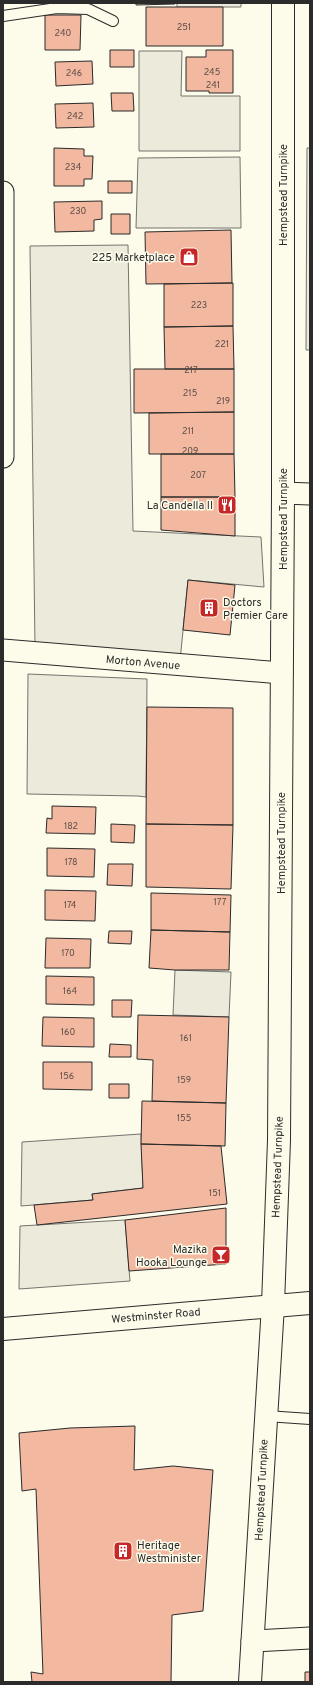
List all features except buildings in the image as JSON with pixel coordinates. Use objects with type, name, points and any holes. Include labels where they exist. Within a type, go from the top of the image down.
[{"type":"main road","name":"Hempstead Turnpike","points":[[250,1682],[273,1305],[279,1140],[283,493],[283,3]]},
{"type":"main road","name":"Westminster Road","points":[[3,1329],[310,1303]]},
{"type":"street","points":[[3,192],[3,457]]},
{"type":"street","points":[[283,493],[310,494]]},
{"type":"street","name":"Morton Avenue","points":[[3,650],[282,673]]},
{"type":"street","points":[[252,1641],[310,1638]]},
{"type":"lane","points":[[3,16],[57,8],[88,9],[113,21]]},
{"type":"lane","points":[[266,1416],[310,1418]]},
{"type":"shaded area","points":[[177,3],[241,3],[241,7],[177,7]]},
{"type":"shaded area","points":[[139,51],[182,51],[181,96],[240,96],[240,151],[139,151]]},
{"type":"shaded area","points":[[307,148],[310,148],[310,350],[306,350]]},
{"type":"shaded area","points":[[240,157],[241,228],[136,228],[138,158]]},
{"type":"shaded area","points":[[128,245],[133,531],[261,537],[264,587],[188,580],[180,661],[35,648],[30,246]]},
{"type":"shaded area","points":[[28,674],[147,679],[146,797],[27,794]]},
{"type":"shaded area","points":[[175,970],[231,972],[229,1017],[173,1015]]},
{"type":"shaded area","points":[[141,1134],[143,1188],[92,1194],[93,1200],[21,1206],[22,1142]]},
{"type":"shaded area","points":[[125,1220],[130,1281],[19,1289],[20,1226]]},
{"type":"place","name":"225 Marketplace","points":[[189,257]]},
{"type":"place","name":"La Candella II","points":[[227,505]]},
{"type":"place","name":"Doctors Premier Care","points":[[209,608]]},
{"type":"place","name":"Mazika Hooka Lounge","points":[[221,1255]]},
{"type":"place","name":"Heritage Westminister","points":[[123,1551]]}]
